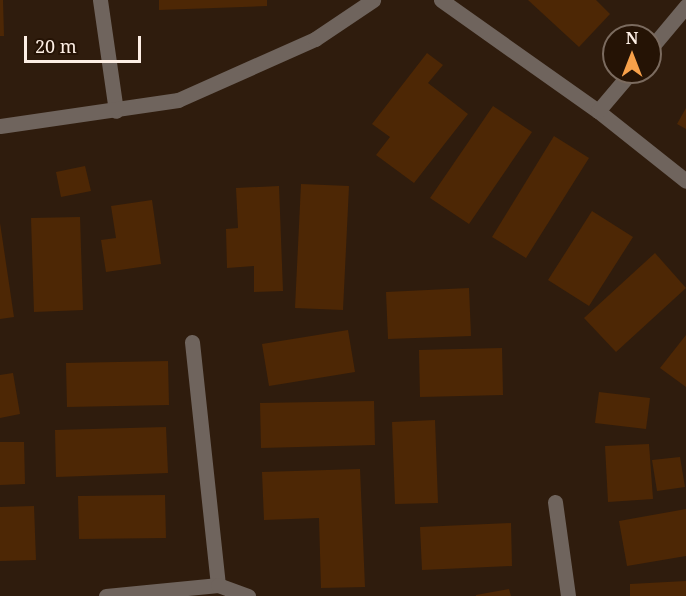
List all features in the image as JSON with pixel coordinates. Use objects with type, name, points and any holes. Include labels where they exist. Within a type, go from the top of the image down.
[{"type":"street","points":[[100,0],[116,111]]},
{"type":"street","points":[[0,126],[116,111],[177,100],[233,78],[315,39],[373,0]]},
{"type":"street","points":[[441,0],[598,111],[686,180]]},
{"type":"street","points":[[662,35],[686,6]]},
{"type":"street","points":[[598,111],[621,84]]},
{"type":"street","points":[[192,342],[218,585]]},
{"type":"street","points":[[555,502],[568,596]]},
{"type":"street","points":[[105,596],[218,585],[248,596]]},
{"type":"building","points":[[0,0],[3,0],[4,36],[0,36]]},
{"type":"building","points":[[159,0],[267,0],[267,6],[159,10]]},
{"type":"building","points":[[528,0],[596,0],[610,14],[579,47]]},
{"type":"building","points":[[427,53],[443,65],[428,83],[468,114],[414,183],[376,155],[390,137],[372,124]]},
{"type":"building","points":[[493,106],[532,132],[469,224],[430,198]]},
{"type":"building","points":[[686,108],[686,129],[677,124]]},
{"type":"building","points":[[554,136],[589,158],[526,258],[492,237]]},
{"type":"building","points":[[85,166],[91,191],[61,197],[56,172]]},
{"type":"building","points":[[301,184],[349,186],[343,310],[295,308]]},
{"type":"building","points":[[279,186],[283,291],[254,292],[254,266],[227,268],[226,229],[238,228],[236,188]]},
{"type":"building","points":[[152,200],[161,264],[106,272],[101,240],[116,238],[111,206]]},
{"type":"building","points":[[592,211],[633,237],[589,306],[548,280]]},
{"type":"building","points":[[80,217],[83,310],[34,312],[31,218]]},
{"type":"building","points":[[0,223],[14,317],[0,319]]},
{"type":"building","points":[[655,253],[686,288],[616,352],[584,318]]},
{"type":"building","points":[[469,288],[471,336],[388,339],[386,292]]},
{"type":"building","points":[[348,330],[355,372],[269,386],[262,344]]},
{"type":"building","points":[[686,335],[686,387],[660,368]]},
{"type":"building","points":[[502,348],[503,395],[420,397],[419,350]]},
{"type":"building","points":[[168,361],[169,405],[67,407],[66,363]]},
{"type":"building","points":[[13,373],[20,414],[0,418],[0,375]]},
{"type":"building","points":[[599,392],[650,398],[646,429],[595,423]]},
{"type":"building","points":[[374,401],[375,445],[261,448],[260,403]]},
{"type":"building","points":[[435,420],[438,503],[395,504],[392,422]]},
{"type":"building","points":[[166,427],[168,473],[56,477],[55,430]]},
{"type":"building","points":[[0,442],[24,442],[25,484],[0,485]]},
{"type":"building","points":[[649,444],[653,499],[608,502],[605,446]]},
{"type":"building","points":[[680,457],[685,487],[657,491],[652,460]]},
{"type":"building","points":[[360,469],[365,587],[321,588],[319,518],[264,520],[262,472]]},
{"type":"building","points":[[165,495],[166,538],[79,539],[78,496]]},
{"type":"building","points":[[34,506],[36,560],[0,561],[0,507]]},
{"type":"building","points":[[686,509],[686,556],[627,566],[619,521]]},
{"type":"building","points":[[511,523],[512,566],[422,570],[420,527]]},
{"type":"building","points":[[686,581],[686,596],[630,596],[630,584]]},
{"type":"building","points":[[509,589],[511,596],[476,596],[476,595]]}]
